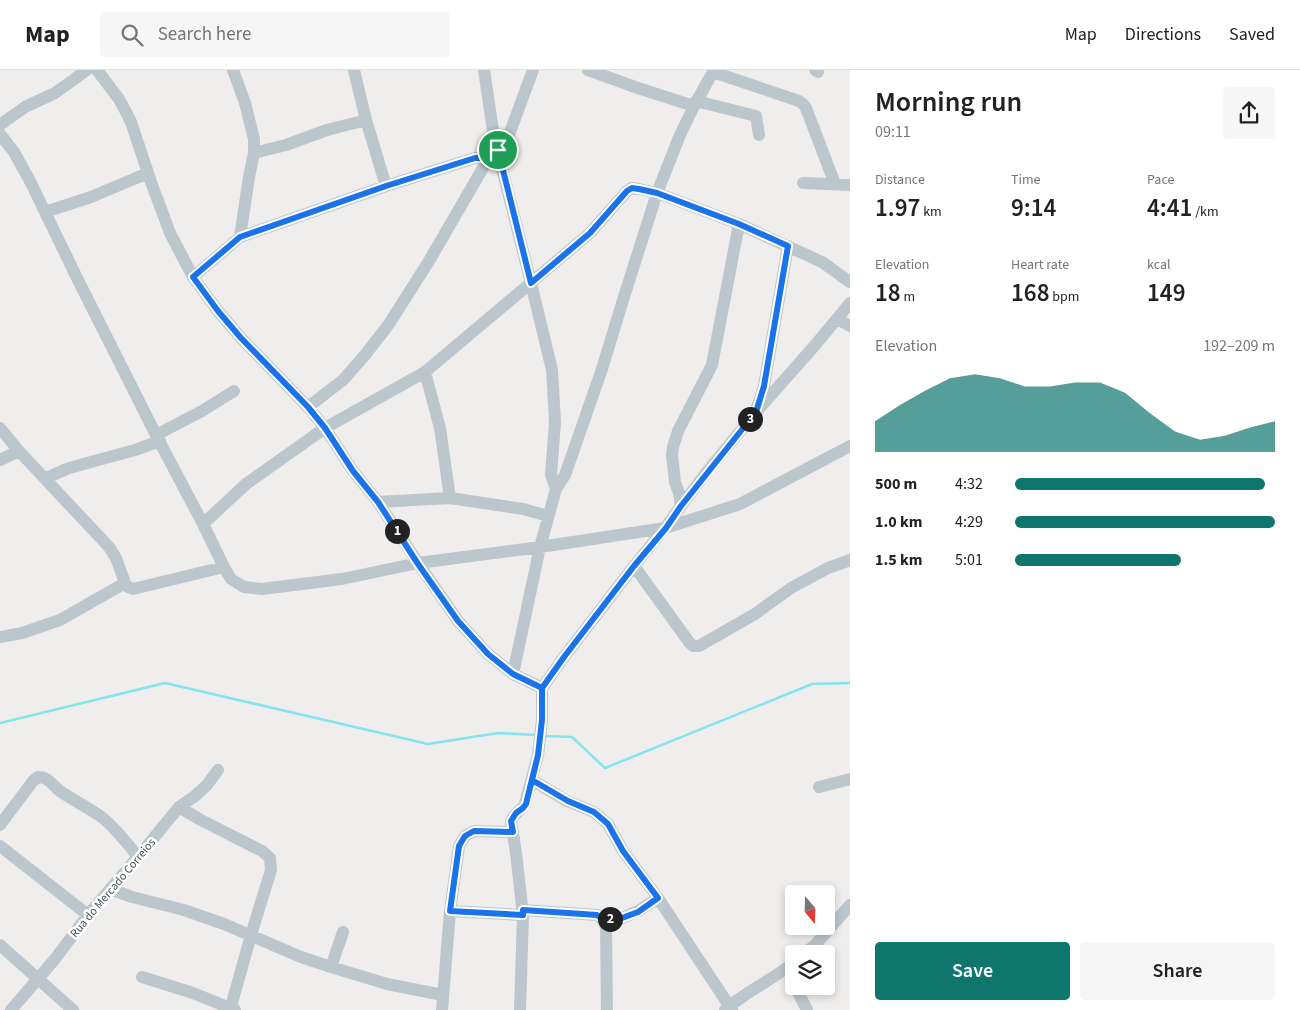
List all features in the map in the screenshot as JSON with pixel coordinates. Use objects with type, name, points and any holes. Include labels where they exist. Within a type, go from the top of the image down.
[{"type":"street","points":[[0,125],[25,107],[55,93],[87,70]]},
{"type":"street","points":[[97,70],[119,99],[131,122],[170,233],[193,277],[241,338],[308,407],[325,428],[353,471],[378,502],[458,621],[488,654],[513,674],[542,688]]},
{"type":"street","points":[[233,70],[254,139],[254,153],[248,177],[240,237]]},
{"type":"street","points":[[354,70],[366,120],[386,186]]},
{"type":"street","points":[[484,70],[494,137],[552,370],[555,422],[551,475],[556,489]]},
{"type":"street","points":[[308,407],[343,380],[389,324],[488,161],[509,136],[533,70]]},
{"type":"street","points":[[588,70],[638,88],[695,104],[754,115],[757,118],[759,135]]},
{"type":"street","points":[[513,674],[540,547],[556,489],[565,475],[599,377],[657,193],[680,135],[713,71],[803,104],[835,184]]},
{"type":"street","points":[[254,153],[366,120]]},
{"type":"street","points":[[0,134],[14,152],[30,181],[77,278],[224,567],[231,579],[244,587],[262,589],[342,579],[418,564],[666,528],[740,504],[850,446]]},
{"type":"street","points":[[193,277],[240,237],[386,186],[475,158],[482,158],[488,161]]},
{"type":"street","points":[[45,212],[91,197],[148,173]]},
{"type":"street","points":[[803,183],[850,185]]},
{"type":"street","points":[[203,524],[246,484],[325,428],[424,372],[590,233],[627,191],[632,188],[657,193],[739,224],[822,262],[850,282]]},
{"type":"street","points":[[681,506],[675,482],[673,447],[678,431],[712,366],[739,224]]},
{"type":"street","points":[[756,412],[764,386],[788,246]]},
{"type":"street","points":[[520,1010],[523,913],[511,821],[516,813],[526,804],[538,755],[542,720],[542,688],[634,566],[756,412],[850,302]]},
{"type":"street","points":[[836,319],[850,326]]},
{"type":"street","points":[[424,372],[442,436],[450,498]]},
{"type":"street","points":[[46,478],[70,468],[135,450],[234,391]]},
{"type":"street","points":[[0,428],[110,547],[128,587],[133,589],[224,567]]},
{"type":"street","points":[[0,460],[20,451]]},
{"type":"street","points":[[378,502],[450,498],[523,509],[548,516]]},
{"type":"street","points":[[634,566],[688,642],[693,646],[699,646],[754,614],[791,588],[828,568],[850,560]]},
{"type":"street","points":[[0,637],[22,633],[60,620],[125,583]]},
{"type":"street","name":"Rua do Mercado Correios","points":[[11,1010],[179,807],[207,785],[218,770]]},
{"type":"street","points":[[0,824],[33,781],[38,777],[44,777],[104,819],[138,857]]},
{"type":"street","points":[[819,787],[850,778]]},
{"type":"street","points":[[532,780],[568,801],[594,812],[608,824],[623,851],[658,898],[729,1009],[759,985],[785,968]]},
{"type":"street","points":[[142,976],[193,993],[232,1009],[251,934],[271,870],[270,858],[262,850],[198,819],[179,807]]},
{"type":"street","points":[[442,1010],[450,911],[459,846],[465,836],[474,831],[513,832]]},
{"type":"street","points":[[0,846],[88,915]]},
{"type":"street","points":[[110,890],[184,910],[251,934],[301,957],[331,967],[387,984],[443,995]]},
{"type":"street","points":[[604,920],[622,918],[638,912],[658,898]]},
{"type":"street","points":[[815,945],[850,905]]},
{"type":"street","points":[[450,911],[597,915],[604,920],[606,928],[607,1010]]},
{"type":"street","points":[[331,967],[342,932]]},
{"type":"street","points":[[0,945],[73,1010]]},
{"type":"street","points":[[799,995],[807,1010]]},
{"type":"waterway","points":[[0,723],[165,683],[428,744],[498,733],[536,735]]},
{"type":"waterway","points":[[544,736],[572,737],[605,768],[812,684],[850,683]]},
{"type":"route","points":[[498,150],[488,161],[482,158],[475,158],[386,186],[240,237],[193,277],[241,338],[308,407],[325,428],[353,471],[378,502],[458,621],[488,654],[513,674],[542,688],[542,720],[538,755],[526,804],[512,817],[513,832],[474,831],[465,836],[459,846],[450,911],[523,915],[523,910],[597,915],[604,920],[622,918],[638,912],[658,898],[623,851],[608,824],[594,812],[568,801],[532,780],[538,755],[542,720],[542,704],[542,688],[634,566],[756,412],[764,386],[788,246],[739,224],[657,193],[632,188],[627,191],[590,233],[531,283],[498,150]]}]
